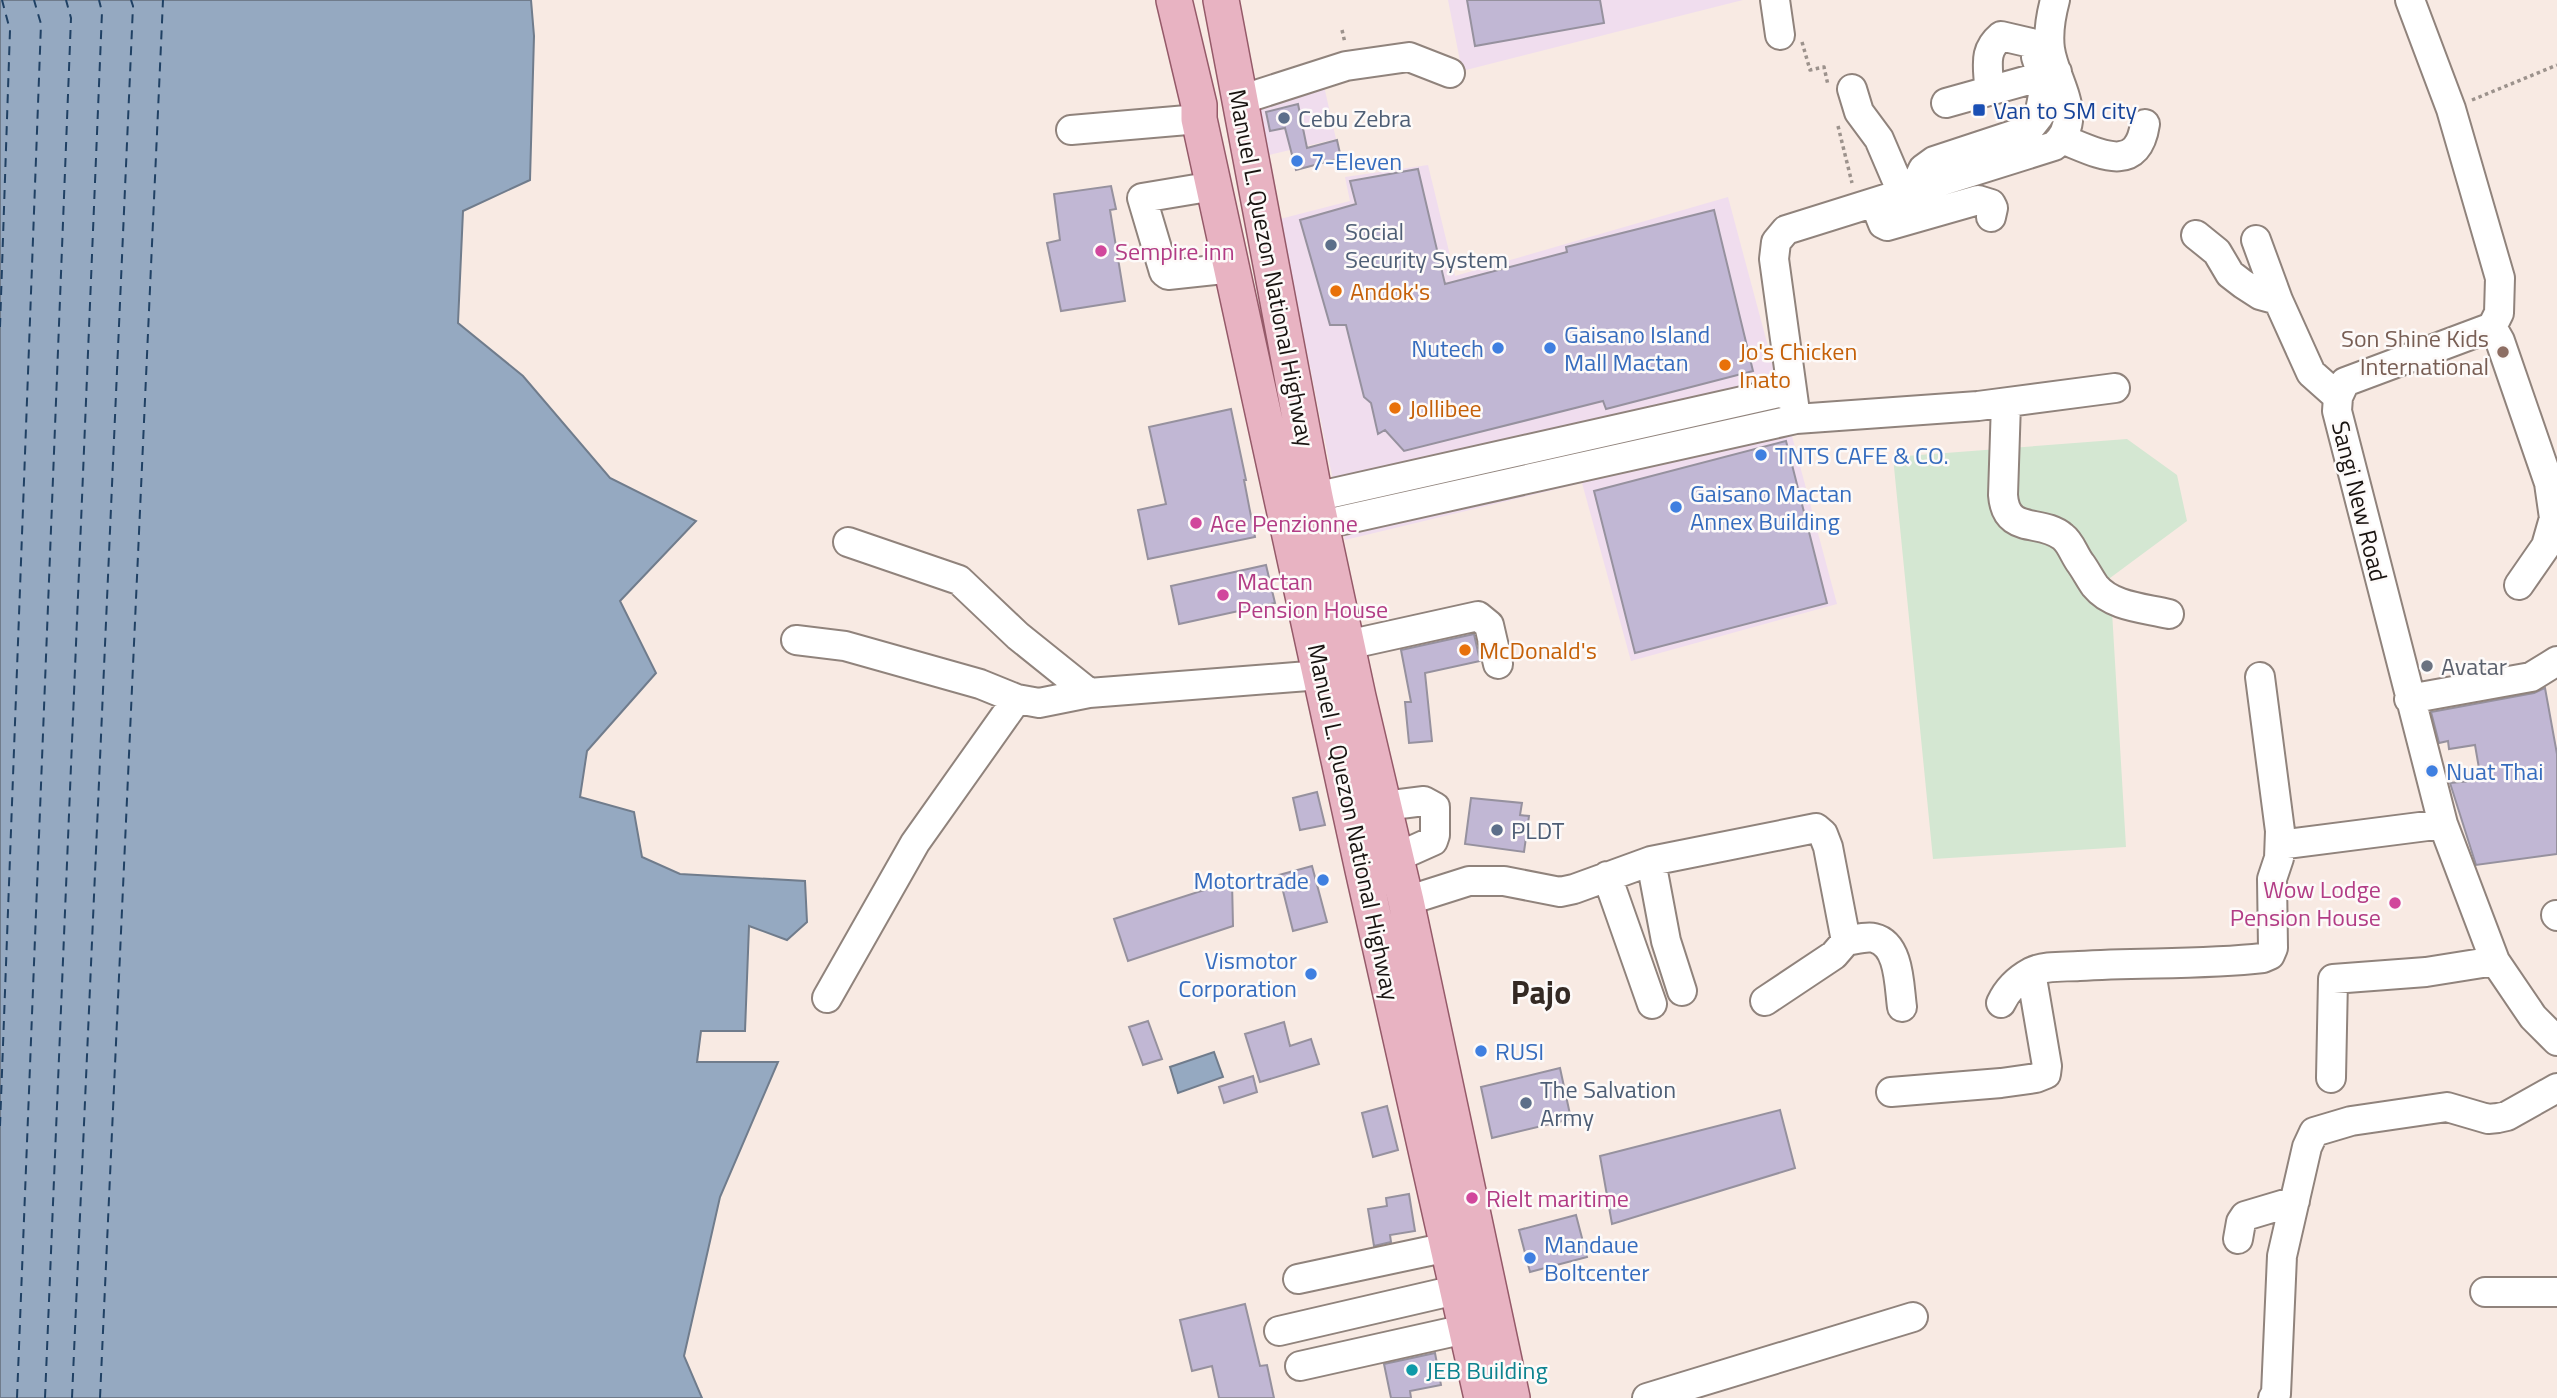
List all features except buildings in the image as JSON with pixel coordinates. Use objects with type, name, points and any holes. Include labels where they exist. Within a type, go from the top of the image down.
[{"type":"main road","name":"Manuel L. Quezon National Highway","points":[[1174,0],[1321,675],[1379,864],[1436,1194],[1482,1398]]},
{"type":"main road","name":"Manuel L. Quezon National Highway","points":[[1221,0],[1318,511],[1384,806],[1379,864],[1406,901],[1512,1398]]},
{"type":"main road","points":[[1436,1194],[1428,1200],[1425,1210],[1466,1398]]},
{"type":"street","points":[[1775,0],[1780,35]]},
{"type":"street","points":[[2410,0],[2451,108],[2500,278],[2499,313],[2492,327],[2500,341],[2549,483],[2554,518],[2546,546],[2519,585]]},
{"type":"street","points":[[2031,43],[2053,6]]},
{"type":"street","points":[[1912,192],[1923,169],[1934,161],[2028,130],[2039,116],[2050,74],[2053,6]]},
{"type":"street","points":[[1796,419],[1773,259],[1776,242],[1786,230],[2054,146],[2062,139],[2070,120],[2068,106],[2031,43],[2001,36],[1991,44],[1987,55],[1989,90]]},
{"type":"street","points":[[1240,100],[1346,66],[1409,57],[1450,73]]},
{"type":"street","points":[[1946,103],[2050,74]]},
{"type":"street","points":[[1841,91],[1879,139],[1912,192]]},
{"type":"street","points":[[1071,130],[1199,119]]},
{"type":"street","points":[[2062,139],[2107,156],[2124,156],[2137,149],[2145,124]]},
{"type":"street","points":[[1214,186],[1142,198],[1164,272],[1168,275],[1233,268]]},
{"type":"street","points":[[1866,206],[1887,226],[1978,200],[1991,204],[1991,216]]},
{"type":"street","points":[[2196,235],[2217,252],[2230,274],[2260,295],[2278,300]]},
{"type":"street","points":[[2256,240],[2278,300],[2311,373],[2337,397]]},
{"type":"street","name":"Sangi New Road","points":[[2492,327],[2345,382],[2337,397],[2337,411],[2443,824],[2495,961],[2533,1017],[2557,1041]]},
{"type":"street","points":[[1443,483],[1796,419],[2006,402],[2115,388]]},
{"type":"street","points":[[1318,511],[1443,483],[1792,390]]},
{"type":"street","points":[[2006,402],[2003,495],[2004,507],[2009,515],[2017,521],[2060,534],[2096,587],[2115,601],[2169,614]]},
{"type":"street","points":[[848,542],[959,580],[1018,636],[1088,693]]},
{"type":"street","points":[[1347,645],[1478,616],[1489,625],[1498,664]]},
{"type":"street","points":[[796,640],[845,646],[980,684],[1017,699],[1039,703],[1088,693],[1321,675]]},
{"type":"street","points":[[2409,699],[2531,677],[2557,661]]},
{"type":"street","points":[[2001,1003],[2006,992],[2031,972],[2047,968],[2208,962],[2263,958],[2270,955],[2273,948],[2272,879],[2280,845],[2260,677]]},
{"type":"street","points":[[827,998],[915,843],[1017,699]]},
{"type":"street","points":[[1379,864],[1433,841],[1435,835],[1435,807],[1424,801],[1384,806]]},
{"type":"street","points":[[2280,845],[2443,824]]},
{"type":"street","points":[[1406,901],[1469,881],[1504,881],[1560,891],[1574,889],[1651,861],[1816,828],[1823,834],[1828,847],[1846,941]]},
{"type":"street","points":[[1651,861],[1666,941],[1682,991]]},
{"type":"street","points":[[1607,876],[1653,1004]]},
{"type":"street","points":[[1765,1001],[1834,955],[1846,941],[1873,937],[1885,943],[1893,953],[1902,1007]]},
{"type":"street","points":[[2331,1078],[2333,979],[2426,972],[2495,961]]},
{"type":"street","points":[[1891,1092],[2001,1083],[2042,1077],[2046,1074],[2047,1066],[2031,972]]},
{"type":"street","points":[[2273,1398],[2276,1394],[2281,1256],[2311,1136],[2317,1130],[2351,1121],[2447,1107],[2488,1119],[2498,1118],[2557,1088]]},
{"type":"street","points":[[2238,1239],[2245,1216],[2295,1201]]},
{"type":"street","points":[[1298,1279],[1434,1250]]},
{"type":"street","points":[[2485,1292],[2557,1292]]},
{"type":"street","points":[[1279,1331],[1443,1293]]},
{"type":"street","points":[[1647,1398],[1913,1317]]},
{"type":"street","points":[[1300,1366],[1452,1332]]},
{"type":"path","points":[[1780,35],[1799,31],[1810,70],[1824,67],[1841,91]]},
{"type":"path","points":[[2451,108],[2557,65]]},
{"type":"path","points":[[1836,118],[1866,206]]},
{"type":"shaded area","points":[[1448,0],[1743,0],[1462,71]]},
{"type":"shaded area","points":[[1324,86],[1336,139],[1265,156],[1252,103]]},
{"type":"shaded area","points":[[1428,165],[1455,276],[1728,197],[1837,604],[1631,661],[1582,483],[1345,540],[1280,219],[1350,201],[1345,177]]},
{"type":"green space","points":[[2127,439],[2177,475],[2187,521],[2110,578],[2126,847],[1933,859],[1893,457]]},
{"type":"water","points":[[0,0],[531,0],[534,36],[530,180],[463,211],[458,323],[523,376],[610,478],[696,521],[620,601],[656,673],[587,751],[580,797],[634,812],[642,857],[680,874],[805,881],[807,922],[787,940],[749,926],[745,1031],[701,1031],[697,1062],[778,1062],[720,1197],[684,1356],[702,1398],[0,1398]]},
{"type":"water","points":[[1214,1052],[1223,1077],[1178,1093],[1170,1067]]},
{"type":"ferry route","points":[[0,327],[10,30],[2,0]]},
{"type":"ferry route","points":[[0,1126],[41,24],[34,0]]},
{"type":"ferry route","points":[[17,1398],[71,18],[66,0]]},
{"type":"ferry route","points":[[45,1398],[102,12],[99,0]]},
{"type":"ferry route","points":[[72,1398],[133,6],[131,0]]},
{"type":"ferry route","points":[[100,1398],[163,0]]},
{"type":"place","name":"Van to SM city","points":[[1979,110]]},
{"type":"place","name":"Cebu Zebra","points":[[1284,118]]},
{"type":"place","name":"7-Eleven","points":[[1297,161]]},
{"type":"place","name":"Social Security System","points":[[1331,245]]},
{"type":"place","name":"Sempire inn","points":[[1101,251]]},
{"type":"place","name":"Andok's","points":[[1336,291]]},
{"type":"place","name":"Nutech","points":[[1498,348]]},
{"type":"place","name":"Gaisano Island Mall Mactan","points":[[1550,348]]},
{"type":"place","name":"Son Shine Kids International","points":[[2503,352]]},
{"type":"place","name":"Jo's Chicken Inato","points":[[1725,365]]},
{"type":"place","name":"Jollibee","points":[[1395,408]]},
{"type":"place","name":"TNTS CAFE & CO.","points":[[1761,455]]},
{"type":"place","name":"Gaisano Mactan Annex Building","points":[[1676,507]]},
{"type":"place","name":"Ace Penzionne","points":[[1196,523]]},
{"type":"place","name":"Mactan Pension House","points":[[1223,595]]},
{"type":"place","name":"McDonald's","points":[[1465,650]]},
{"type":"place","name":"Avatar","points":[[2427,666]]},
{"type":"place","name":"Nuat Thai","points":[[2432,771]]},
{"type":"place","name":"PLDT","points":[[1497,830]]},
{"type":"place","name":"Motortrade","points":[[1323,880]]},
{"type":"place","name":"Wow Lodge Pension House","points":[[2395,903]]},
{"type":"place","name":"Vismotor Corporation","points":[[1311,974]]},
{"type":"place","name":"RUSI","points":[[1481,1051]]},
{"type":"place","name":"The Salvation Army","points":[[1526,1103]]},
{"type":"place","name":"Rielt maritime","points":[[1472,1198]]},
{"type":"place","name":"Mandaue Boltcenter","points":[[1530,1258]]},
{"type":"place","name":"JEB Building","points":[[1412,1370]]},
{"type":"district","name":"Pajo","points":[[1541,992]]}]
